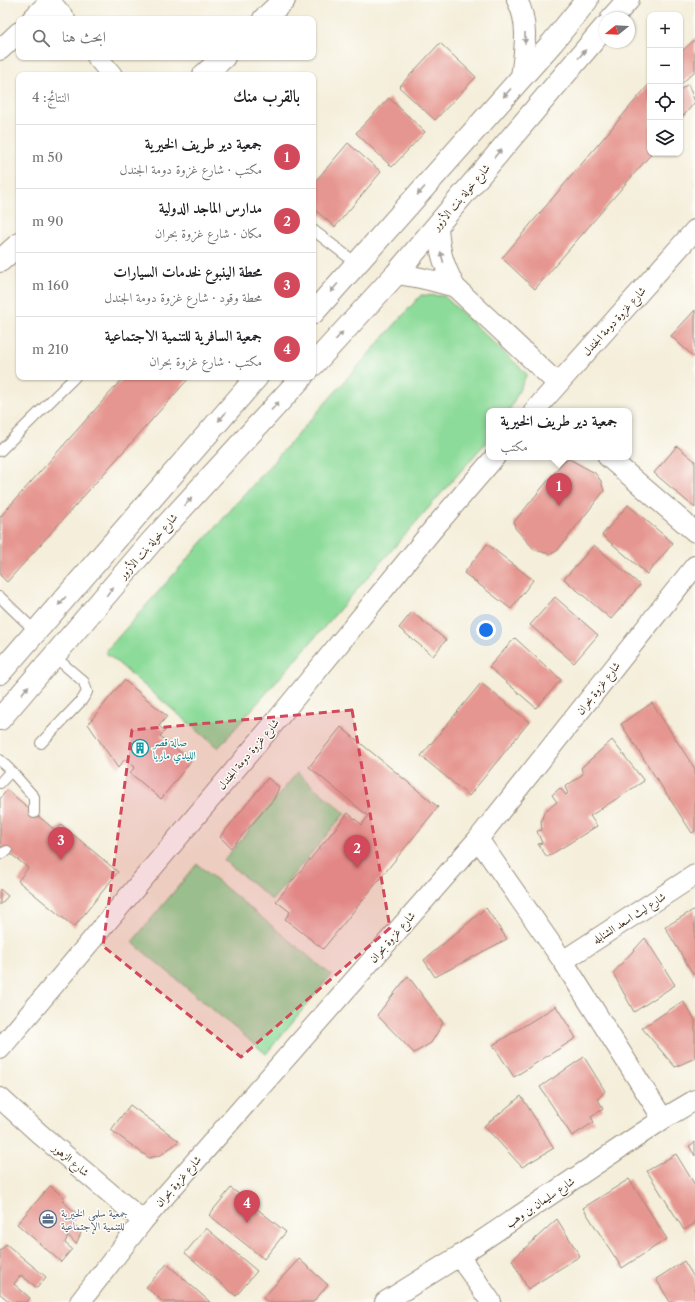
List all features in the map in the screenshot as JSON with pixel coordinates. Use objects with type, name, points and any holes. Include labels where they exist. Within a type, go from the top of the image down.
[{"type":"street","points":[[267,16],[284,0]]},
{"type":"street","points":[[517,0],[524,18],[525,39],[521,77]]},
{"type":"street","points":[[316,310],[552,43],[587,0]]},
{"type":"street","points":[[617,12],[628,0]]},
{"type":"street","points":[[35,16],[50,1],[62,16]]},
{"type":"street","name":"شارع خولة بنت الأزور","points":[[316,362],[396,274],[599,34]]},
{"type":"street","points":[[0,50],[16,35]]},
{"type":"street","points":[[100,60],[110,72]]},
{"type":"street","points":[[207,72],[221,60]]},
{"type":"street","points":[[438,224],[440,254],[445,268],[455,287],[558,384]]},
{"type":"street","name":"شارع غزوة دومة الجندل","points":[[544,408],[558,384],[695,230]]},
{"type":"street","points":[[0,261],[16,247]]},
{"type":"street","points":[[396,274],[416,276],[455,287]]},
{"type":"street","points":[[0,673],[254,380]]},
{"type":"street","name":"شارع خولة بنت الأزور","points":[[0,719],[152,541],[299,380]]},
{"type":"street","name":"شارع غزوة دومة الجندل","points":[[0,1049],[266,733],[429,534],[492,460]]},
{"type":"street","points":[[611,460],[695,532]]},
{"type":"street","points":[[133,519],[152,541]]},
{"type":"street","name":"شارع غزوة بحران","points":[[80,1302],[142,1221],[478,839],[695,566]]},
{"type":"street","points":[[478,839],[563,961],[663,1119]]},
{"type":"street","name":"شارع ليث اسعد الشنابله","points":[[563,961],[695,875]]},
{"type":"street","name":"شارع الزهور","points":[[0,1098],[142,1221]]},
{"type":"street","name":"شارع سليمان بن وهب","points":[[385,1302],[460,1256],[663,1119],[695,1100]]},
{"type":"street","points":[[460,1256],[491,1302]]},
{"type":"lane","points":[[316,232],[356,263]]},
{"type":"lane","points":[[0,451],[72,380]]},
{"type":"lane","points":[[0,597],[36,632]]},
{"type":"lane","points":[[41,743],[82,700],[86,692],[84,682],[54,656]]},
{"type":"lane","points":[[0,760],[34,796],[34,813]]},
{"type":"lane","points":[[0,783],[11,771]]},
{"type":"highlighted area","points":[[352,710],[390,928],[241,1057],[103,946],[132,730]]},
{"type":"green space","points":[[421,295],[444,296],[527,374],[510,408],[486,408],[486,442],[218,748],[105,652]]},
{"type":"green space","points":[[297,773],[345,813],[272,900],[224,860]]},
{"type":"green space","points":[[197,864],[331,975],[266,1054],[132,942]]},
{"type":"building","points":[[695,39],[695,71],[683,82],[683,50]]},
{"type":"building","points":[[440,43],[476,77],[435,120],[399,87]]},
{"type":"building","points":[[688,84],[695,102],[683,116],[683,88]]},
{"type":"building","points":[[647,87],[647,156],[649,156],[535,289],[502,258]]},
{"type":"building","points":[[389,98],[425,132],[392,167],[356,133]]},
{"type":"building","points":[[348,143],[381,172],[335,227],[316,211],[316,180]]},
{"type":"building","points":[[695,310],[695,358],[671,336]]},
{"type":"building","points":[[121,380],[187,380],[7,582],[0,575],[0,517]]},
{"type":"building","points":[[677,446],[695,461],[695,508],[654,473]]},
{"type":"building","points":[[571,460],[595,473],[601,481],[604,491],[557,551],[550,554],[535,550],[515,528],[514,522],[564,461]]},
{"type":"building","points":[[628,505],[673,543],[647,574],[602,535]]},
{"type":"building","points":[[487,544],[533,580],[511,609],[464,573]]},
{"type":"building","points":[[594,545],[640,585],[611,619],[564,579]]},
{"type":"building","points":[[555,597],[598,635],[574,663],[530,625]]},
{"type":"building","points":[[412,612],[446,640],[433,656],[399,628]]},
{"type":"building","points":[[515,638],[561,680],[536,708],[489,667]]},
{"type":"building","name":"صالة قصر الليدي ماريا","points":[[124,680],[167,716],[159,726],[165,731],[160,736],[191,761],[161,799],[130,773],[135,767],[125,759],[118,768],[88,724]]},
{"type":"building","points":[[481,683],[529,722],[469,796],[421,756]]},
{"type":"building","points":[[652,703],[695,769],[695,831],[692,833],[621,724]]},
{"type":"building","points":[[341,727],[438,807],[323,949],[285,919],[290,912],[276,901],[348,813],[362,825],[368,816],[309,767]]},
{"type":"building","points":[[612,740],[644,781],[590,816],[597,826],[547,857],[538,844],[542,843],[537,831],[542,830],[541,822],[544,812],[557,802],[552,795],[560,788],[566,795],[568,793],[565,787],[583,774],[581,768]]},
{"type":"building","points":[[268,778],[279,787],[274,799],[231,848],[220,837]]},
{"type":"building","points":[[7,790],[55,830],[62,825],[118,872],[74,927],[18,881],[28,868],[0,845],[0,799]]},
{"type":"building","points":[[0,889],[8,896],[0,905]]},
{"type":"building","points":[[486,908],[507,939],[435,977],[424,960]]},
{"type":"building","points":[[695,909],[695,973],[693,974],[665,927]]},
{"type":"building","points":[[645,938],[675,985],[634,1012],[613,973]]},
{"type":"building","points":[[408,976],[443,1023],[431,1043],[414,1053],[377,1015]]},
{"type":"building","points":[[683,1001],[695,1020],[695,1058],[675,1067],[642,1028]]},
{"type":"building","points":[[556,1006],[576,1038],[514,1077],[493,1045]]},
{"type":"building","points":[[584,1057],[605,1091],[598,1099],[603,1109],[591,1117],[594,1122],[572,1136],[540,1087]]},
{"type":"building","points":[[521,1096],[554,1148],[522,1167],[484,1126]]},
{"type":"building","points":[[130,1105],[179,1141],[161,1155],[149,1158],[111,1130]]},
{"type":"building","points":[[695,1142],[695,1156],[689,1146]]},
{"type":"building","points":[[676,1154],[695,1185],[695,1223],[684,1230],[647,1171]]},
{"type":"building","points":[[629,1179],[667,1239],[622,1268],[583,1208]]},
{"type":"building","name":"جمعية سلمى الخيرية للتنمية الإجتماعية","points":[[50,1186],[65,1198],[62,1201],[77,1214],[73,1224],[81,1233],[76,1244],[68,1235],[65,1243],[72,1249],[61,1262],[17,1224]]},
{"type":"building","points":[[231,1188],[286,1232],[264,1259],[209,1215]]},
{"type":"building","points":[[557,1219],[580,1256],[528,1289],[512,1260]]},
{"type":"building","points":[[206,1228],[257,1271],[236,1296],[185,1253]]},
{"type":"building","points":[[6,1244],[46,1277],[37,1288],[21,1275],[14,1284],[30,1298],[27,1302],[10,1302],[0,1294],[0,1251]]},
{"type":"building","points":[[299,1259],[328,1285],[313,1302],[268,1302],[263,1298]]},
{"type":"building","points":[[684,1261],[695,1279],[695,1302],[670,1302],[656,1279]]},
{"type":"building","points":[[167,1264],[210,1302],[163,1302],[146,1287]]},
{"type":"place","name":"جمعية دير طريف الخيرية","points":[[559,506]]},
{"type":"place","name":"صالة قصر الليدي ماريا","points":[[140,748]]},
{"type":"place","name":"محطة الينبوع لخدمات السيارات","points":[[61,860]]},
{"type":"place","name":"مدارس الماجد الدولية","points":[[357,868]]},
{"type":"place","name":"جمعية سلمى الخيرية للتنمية الإجتماعية","points":[[48,1219]]},
{"type":"place","name":"جمعية السافرية للتنمية الاجتماعية","points":[[247,1223]]}]
